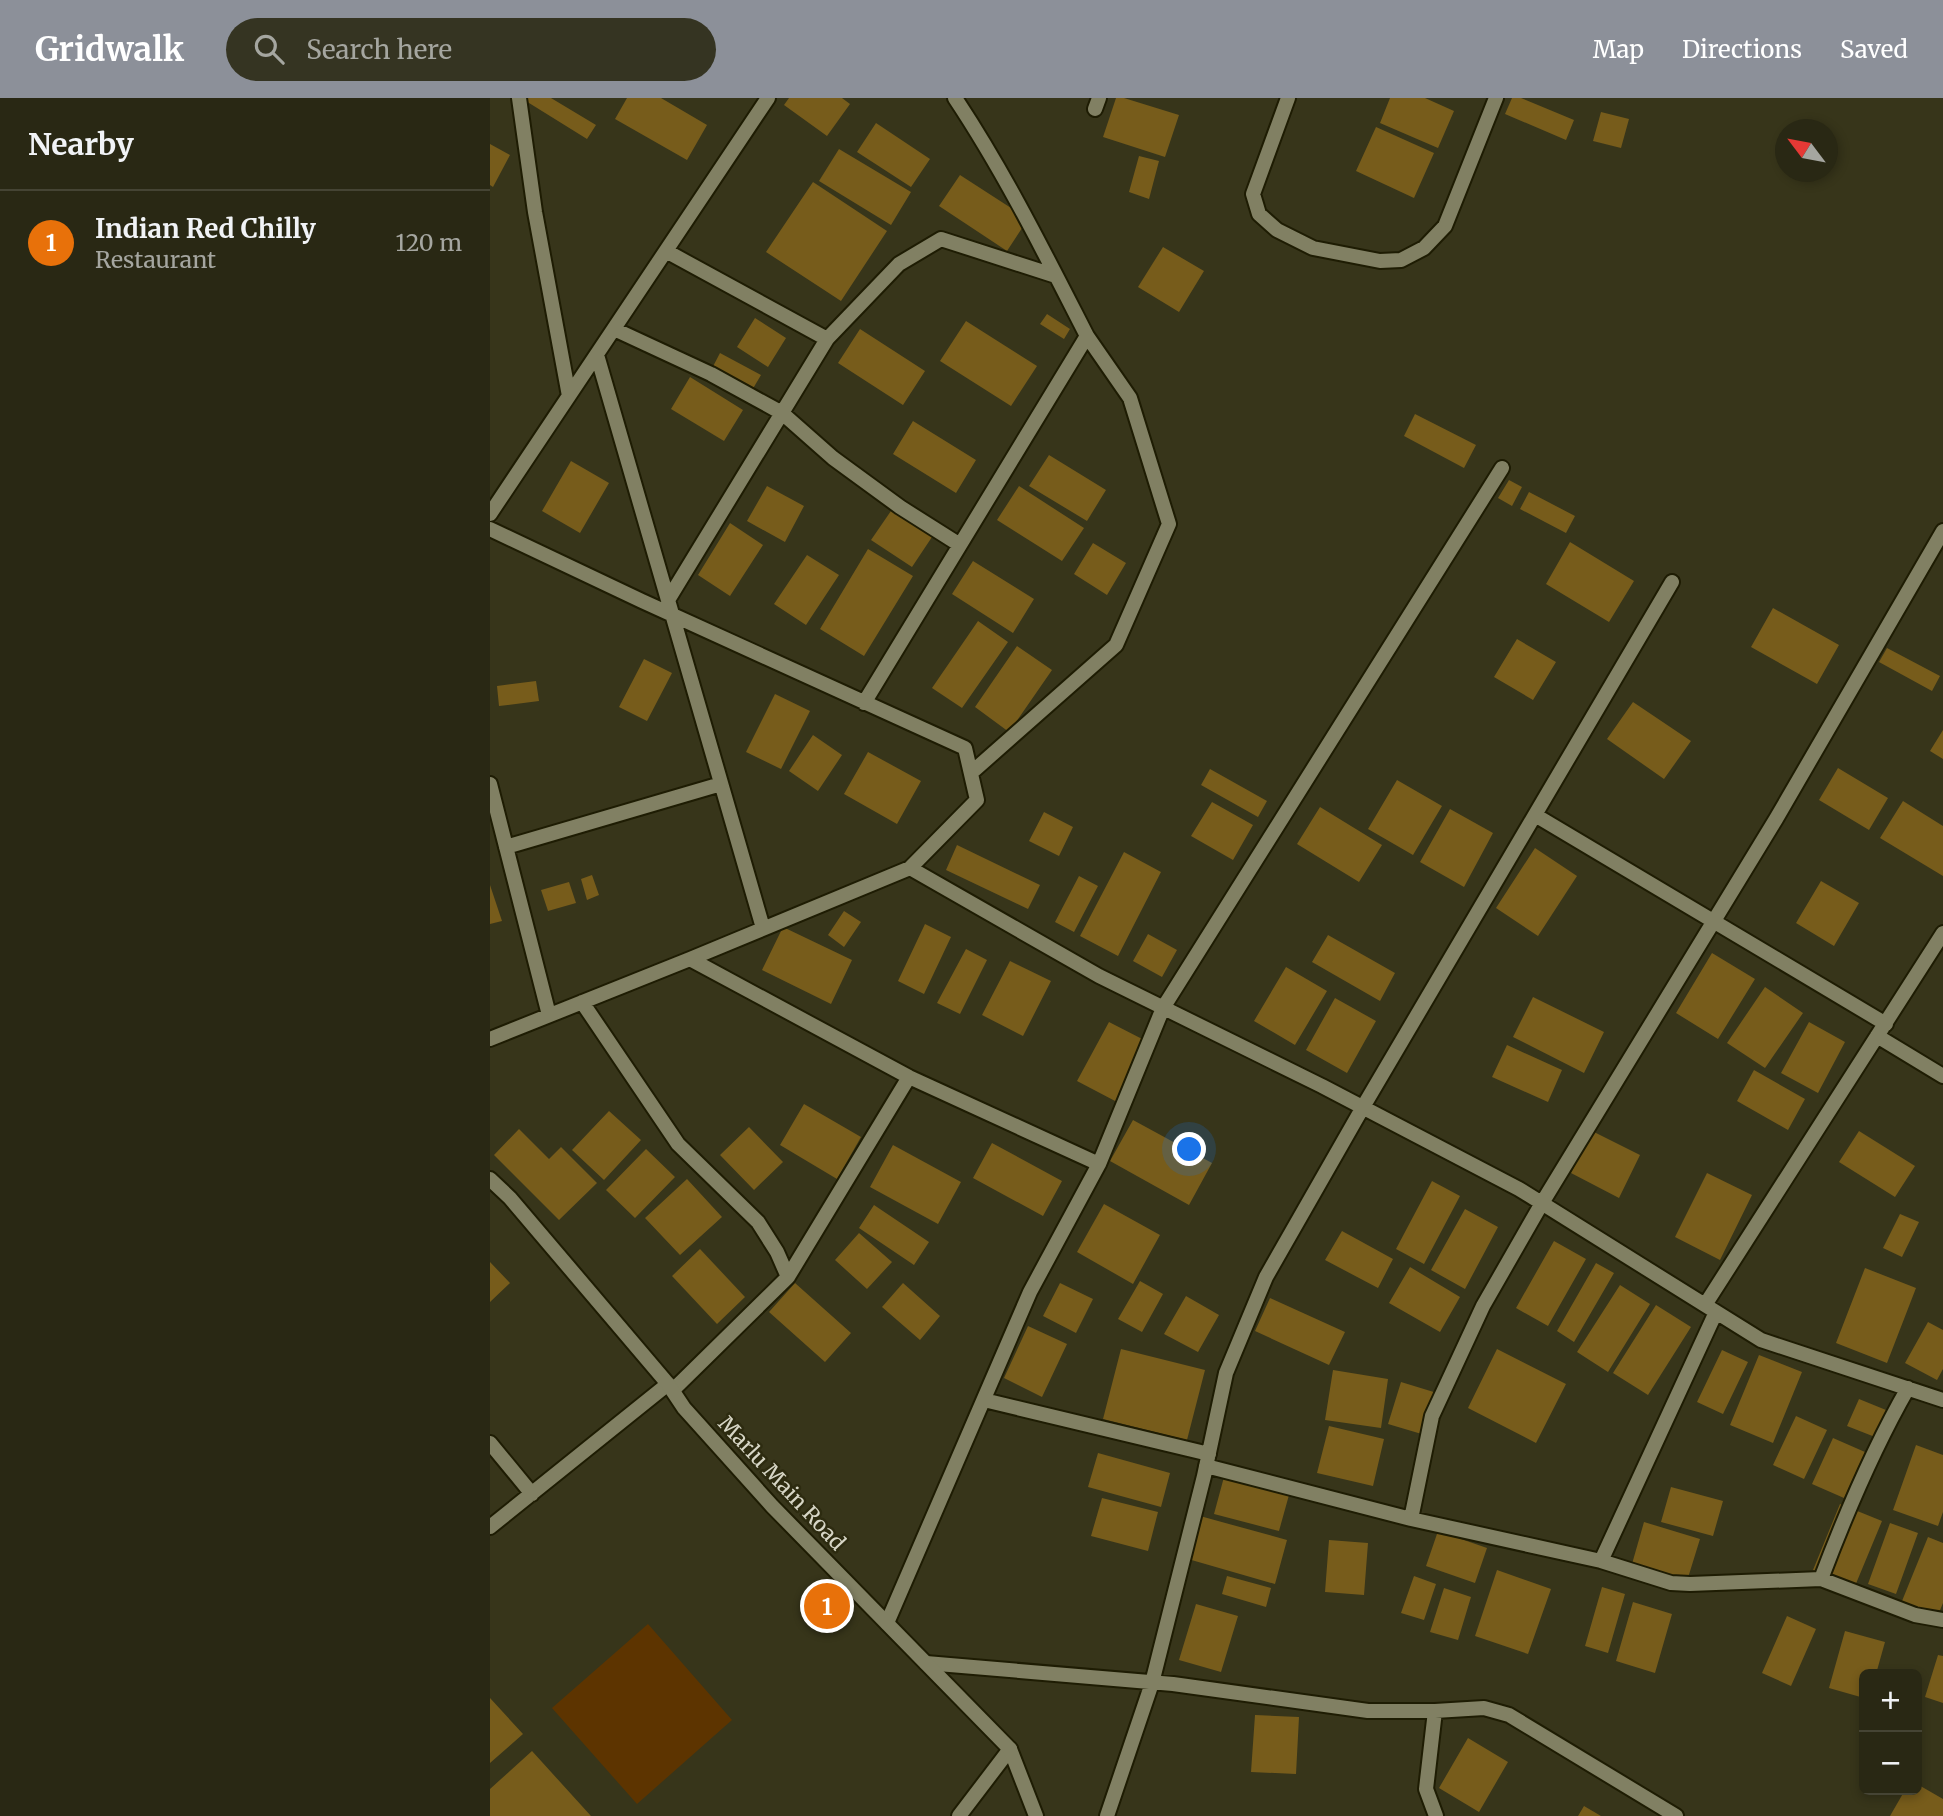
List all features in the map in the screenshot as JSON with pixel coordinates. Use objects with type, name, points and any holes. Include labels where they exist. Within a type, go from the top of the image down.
[{"type":"street","points":[[519,98],[569,396]]},
{"type":"street","points":[[490,514],[768,98]]},
{"type":"street","points":[[954,98],[978,133],[1087,336],[1129,398],[1169,524],[1116,645],[971,773]]},
{"type":"street","points":[[1288,98],[1253,194],[1259,214],[1277,230],[1313,248],[1380,261],[1401,260],[1424,248],[1445,226],[1496,98]]},
{"type":"street","points":[[668,600],[827,339],[899,264],[940,239],[1056,276]]},
{"type":"street","points":[[666,251],[827,339]]},
{"type":"street","points":[[614,329],[711,374],[782,413],[833,458],[900,507],[960,545]]},
{"type":"street","points":[[864,703],[1087,336]]},
{"type":"street","points":[[597,355],[763,928]]},
{"type":"street","points":[[887,1623],[1030,1292],[1098,1164],[1163,1008],[1502,468]]},
{"type":"street","points":[[490,529],[965,748],[977,800],[910,868],[490,1039]]},
{"type":"street","points":[[1411,1519],[1432,1416],[1483,1306],[1542,1203],[1784,804],[1943,531]]},
{"type":"street","points":[[1107,1816],[1152,1683],[1226,1373],[1266,1277],[1672,582]]},
{"type":"street","points":[[490,784],[549,1015]]},
{"type":"street","points":[[506,847],[721,784]]},
{"type":"street","points":[[1535,815],[1713,921],[1881,1030],[1943,1076]]},
{"type":"street","points":[[910,868],[1099,976],[1363,1107],[1519,1189],[1761,1340],[1943,1400]]},
{"type":"street","points":[[1601,1561],[1710,1308],[1943,933]]},
{"type":"street","points":[[690,959],[909,1077],[1098,1164]]},
{"type":"street","points":[[582,1002],[678,1144],[758,1222],[788,1276]]},
{"type":"street","points":[[490,1527],[671,1387],[788,1276],[909,1077]]},
{"type":"street","name":"Marlu Main Road","points":[[490,1179],[510,1198],[671,1387],[684,1408],[772,1506],[1010,1749],[1036,1816]]},
{"type":"street","points":[[1821,1579],[1854,1495],[1888,1422],[1908,1388]]},
{"type":"street","points":[[984,1400],[1411,1519],[1601,1561],[1671,1583],[1821,1579],[1915,1615],[1943,1620]]},
{"type":"street","points":[[490,1443],[532,1494]]},
{"type":"street","points":[[926,1663],[1152,1683],[1368,1711],[1484,1708],[1509,1715],[1676,1816]]},
{"type":"street","points":[[1436,1711],[1426,1789],[1436,1816]]},
{"type":"street","points":[[959,1816],[1010,1749]]},
{"type":"shaded area","points":[[648,1624],[732,1720],[637,1804],[552,1708]]},
{"type":"building","points":[[521,98],[551,98],[596,125],[587,139]]},
{"type":"building","points":[[627,98],[661,98],[707,125],[687,160],[615,119]]},
{"type":"building","points":[[789,98],[842,98],[850,104],[827,136],[784,105]]},
{"type":"building","points":[[1116,98],[1179,115],[1165,157],[1103,137]]},
{"type":"building","points":[[1390,98],[1425,98],[1454,111],[1438,148],[1380,123]]},
{"type":"building","points":[[1512,98],[1521,98],[1574,120],[1566,140],[1505,114]]},
{"type":"building","points":[[1601,112],[1629,119],[1621,148],[1593,141]]},
{"type":"building","points":[[876,123],[930,159],[911,187],[857,152]]},
{"type":"building","points":[[1376,127],[1434,153],[1414,198],[1356,171]]},
{"type":"building","points":[[490,144],[510,155],[493,187],[490,185]]},
{"type":"building","points":[[839,149],[911,192],[891,225],[819,181]]},
{"type":"building","points":[[1139,156],[1159,161],[1149,199],[1129,192]]},
{"type":"building","points":[[960,175],[1028,219],[1007,251],[939,206]]},
{"type":"building","points":[[813,182],[887,231],[841,301],[766,252]]},
{"type":"building","points":[[1163,247],[1204,271],[1179,312],[1138,287]]},
{"type":"building","points":[[1047,314],[1070,329],[1064,339],[1040,324]]},
{"type":"building","points":[[755,318],[786,338],[768,367],[737,347]]},
{"type":"building","points":[[966,321],[1037,366],[1011,406],[940,361]]},
{"type":"building","points":[[860,329],[925,371],[903,405],[838,363]]},
{"type":"building","points":[[720,353],[761,375],[748,397],[708,376]]},
{"type":"building","points":[[690,377],[743,410],[724,441],[671,409]]},
{"type":"building","points":[[1415,414],[1476,445],[1464,468],[1404,436]]},
{"type":"building","points":[[913,421],[976,460],[956,493],[893,454]]},
{"type":"building","points":[[1049,455],[1106,490],[1087,521],[1029,486]]},
{"type":"building","points":[[571,461],[609,483],[580,533],[542,511]]},
{"type":"building","points":[[1509,480],[1522,487],[1512,506],[1498,498]]},
{"type":"building","points":[[767,486],[804,506],[785,542],[747,521]]},
{"type":"building","points":[[1019,486],[1084,528],[1062,561],[997,520]]},
{"type":"building","points":[[1529,492],[1575,516],[1566,533],[1520,509]]},
{"type":"building","points":[[893,508],[934,534],[912,567],[871,540]]},
{"type":"building","points":[[730,523],[763,545],[730,596],[698,575]]},
{"type":"building","points":[[1570,542],[1634,581],[1609,622],[1546,584]]},
{"type":"building","points":[[1093,543],[1126,563],[1107,595],[1074,574]]},
{"type":"building","points":[[868,549],[913,576],[864,656],[820,629]]},
{"type":"building","points":[[807,555],[839,575],[806,625],[774,604]]},
{"type":"building","points":[[973,561],[1034,599],[1013,633],[952,594]]},
{"type":"building","points":[[1773,608],[1839,645],[1817,684],[1751,647]]},
{"type":"building","points":[[978,621],[1008,642],[962,708],[932,688]]},
{"type":"building","points":[[1517,639],[1556,662],[1533,700],[1494,677]]},
{"type":"building","points":[[1017,646],[1052,670],[1009,732],[975,707]]},
{"type":"building","points":[[1887,648],[1940,676],[1932,691],[1879,662]]},
{"type":"building","points":[[644,659],[672,673],[647,721],[619,707]]},
{"type":"building","points":[[536,681],[539,701],[499,706],[497,686]]},
{"type":"building","points":[[775,694],[810,711],[781,769],[746,752]]},
{"type":"building","points":[[1633,702],[1691,741],[1664,779],[1607,739]]},
{"type":"building","points":[[1943,730],[1943,759],[1930,751]]},
{"type":"building","points":[[813,735],[842,755],[818,791],[789,771]]},
{"type":"building","points":[[868,752],[921,781],[897,824],[844,794]]},
{"type":"building","points":[[1838,768],[1888,798],[1869,830],[1819,800]]},
{"type":"building","points":[[1210,769],[1267,801],[1258,817],[1201,785]]},
{"type":"building","points":[[1397,780],[1442,806],[1413,855],[1368,829]]},
{"type":"building","points":[[1903,801],[1943,826],[1943,876],[1880,838]]},
{"type":"building","points":[[1212,802],[1253,825],[1233,860],[1191,836]]},
{"type":"building","points":[[1320,807],[1382,845],[1359,882],[1297,844]]},
{"type":"building","points":[[1450,809],[1493,833],[1464,887],[1420,862]]},
{"type":"building","points":[[1044,812],[1073,827],[1059,856],[1029,841]]},
{"type":"building","points":[[957,845],[1040,885],[1028,909],[946,870]]},
{"type":"building","points":[[1535,848],[1577,876],[1538,936],[1496,908]]},
{"type":"building","points":[[1124,852],[1161,872],[1118,956],[1080,936]]},
{"type":"building","points":[[592,875],[599,895],[587,900],[581,879]]},
{"type":"building","points":[[1079,876],[1098,886],[1074,932],[1055,922]]},
{"type":"building","points":[[1821,881],[1859,903],[1834,946],[1796,923]]},
{"type":"building","points":[[569,882],[576,903],[548,911],[541,890]]},
{"type":"building","points":[[490,885],[502,921],[490,924]]},
{"type":"building","points":[[844,911],[861,922],[844,947],[828,935]]},
{"type":"building","points":[[925,924],[951,937],[924,994],[898,981]]},
{"type":"building","points":[[783,927],[852,960],[831,1004],[762,970]]},
{"type":"building","points":[[1148,934],[1177,950],[1162,977],[1133,961]]},
{"type":"building","points":[[1328,935],[1395,973],[1380,1001],[1312,962]]},
{"type":"building","points":[[966,949],[987,960],[960,1014],[937,1003]]},
{"type":"building","points":[[1712,953],[1755,979],[1718,1039],[1676,1013]]},
{"type":"building","points":[[1010,961],[1051,981],[1023,1036],[982,1015]]},
{"type":"building","points":[[1286,967],[1327,991],[1295,1045],[1254,1021]]},
{"type":"building","points":[[1765,987],[1803,1013],[1765,1068],[1727,1043]]},
{"type":"building","points":[[1533,997],[1604,1032],[1584,1073],[1513,1037]]},
{"type":"building","points":[[1335,998],[1376,1021],[1347,1073],[1306,1050]]},
{"type":"building","points":[[1109,1022],[1148,1042],[1117,1102],[1077,1081]]},
{"type":"building","points":[[1809,1022],[1845,1042],[1818,1093],[1781,1073]]},
{"type":"building","points":[[1507,1045],[1562,1070],[1548,1102],[1492,1077]]},
{"type":"building","points":[[1754,1070],[1805,1099],[1788,1130],[1737,1101]]},
{"type":"building","points":[[804,1104],[861,1137],[837,1179],[780,1145]]},
{"type":"building","points":[[609,1111],[641,1140],[604,1180],[572,1150]]},
{"type":"building","points":[[1133,1120],[1212,1163],[1189,1205],[1110,1161]]},
{"type":"building","points":[[749,1127],[783,1162],[754,1190],[720,1155]]},
{"type":"building","points":[[519,1129],[549,1159],[561,1147],[597,1183],[559,1220],[494,1155]]},
{"type":"building","points":[[1592,1131],[1640,1155],[1619,1198],[1571,1173]]},
{"type":"building","points":[[1859,1131],[1915,1166],[1895,1197],[1839,1162]]},
{"type":"building","points":[[992,1143],[1062,1181],[1043,1216],[973,1178]]},
{"type":"building","points":[[893,1145],[961,1182],[938,1224],[870,1187]]},
{"type":"building","points":[[646,1149],[675,1177],[635,1218],[606,1190]]},
{"type":"building","points":[[1707,1173],[1752,1195],[1720,1260],[1675,1237]]},
{"type":"building","points":[[687,1179],[722,1217],[680,1255],[645,1218]]},
{"type":"building","points":[[1432,1181],[1460,1196],[1424,1264],[1396,1249]]},
{"type":"building","points":[[1104,1204],[1160,1235],[1133,1284],[1077,1252]]},
{"type":"building","points":[[874,1205],[929,1242],[914,1265],[859,1228]]},
{"type":"building","points":[[1465,1209],[1498,1227],[1465,1289],[1431,1270]]},
{"type":"building","points":[[1900,1214],[1919,1222],[1902,1257],[1883,1248]]},
{"type":"building","points":[[1342,1231],[1393,1259],[1378,1288],[1325,1260]]},
{"type":"building","points":[[859,1233],[892,1262],[867,1289],[835,1260]]},
{"type":"building","points":[[1554,1241],[1586,1259],[1548,1326],[1516,1308]]},
{"type":"building","points":[[700,1249],[745,1297],[717,1324],[672,1276]]},
{"type":"building","points":[[490,1262],[510,1283],[490,1302]]},
{"type":"building","points":[[1596,1263],[1614,1273],[1574,1342],[1557,1331]]},
{"type":"building","points":[[1410,1267],[1460,1297],[1440,1332],[1389,1303]]},
{"type":"building","points":[[1865,1268],[1916,1288],[1887,1363],[1836,1343]]},
{"type":"building","points":[[1140,1281],[1163,1294],[1142,1332],[1118,1319]]},
{"type":"building","points":[[795,1283],[851,1333],[825,1362],[769,1312]]},
{"type":"building","points":[[903,1283],[940,1316],[920,1340],[882,1307]]},
{"type":"building","points":[[1060,1283],[1093,1299],[1076,1333],[1043,1316]]},
{"type":"building","points":[[1620,1285],[1650,1304],[1608,1372],[1577,1352]]},
{"type":"building","points":[[1186,1296],[1219,1315],[1198,1352],[1164,1334]]},
{"type":"building","points":[[1270,1298],[1345,1332],[1329,1365],[1255,1331]]},
{"type":"building","points":[[1656,1305],[1691,1327],[1648,1395],[1613,1373]]},
{"type":"building","points":[[1928,1322],[1943,1330],[1943,1369],[1937,1380],[1905,1363]]},
{"type":"building","points":[[1028,1326],[1067,1344],[1042,1397],[1004,1378]]},
{"type":"building","points":[[1121,1349],[1205,1370],[1187,1440],[1103,1419]]},
{"type":"building","points":[[1497,1349],[1566,1384],[1536,1443],[1468,1408]]},
{"type":"building","points":[[1722,1350],[1748,1362],[1723,1414],[1697,1402]]},
{"type":"building","points":[[1759,1355],[1802,1372],[1773,1443],[1730,1425]]},
{"type":"building","points":[[1333,1370],[1388,1379],[1381,1428],[1325,1420]]},
{"type":"building","points":[[1401,1382],[1437,1393],[1425,1435],[1388,1424]]},
{"type":"building","points":[[1859,1399],[1886,1410],[1875,1437],[1847,1426]]},
{"type":"building","points":[[1796,1416],[1827,1430],[1804,1479],[1773,1465]]},
{"type":"building","points":[[1329,1426],[1384,1439],[1373,1486],[1317,1473]]},
{"type":"building","points":[[1833,1438],[1865,1452],[1844,1498],[1812,1484]]},
{"type":"building","points":[[1916,1445],[1943,1455],[1943,1512],[1938,1526],[1893,1510]]},
{"type":"building","points":[[1098,1453],[1170,1473],[1161,1507],[1088,1487]]},
{"type":"building","points":[[1224,1477],[1289,1495],[1279,1531],[1214,1514]]},
{"type":"building","points":[[1671,1487],[1723,1501],[1713,1536],[1661,1522]]},
{"type":"building","points":[[1102,1498],[1158,1512],[1148,1551],[1091,1536]]},
{"type":"building","points":[[1840,1504],[1882,1521],[1855,1586],[1813,1570]]},
{"type":"building","points":[[1200,1516],[1287,1540],[1275,1584],[1188,1559]]},
{"type":"building","points":[[1644,1522],[1700,1539],[1687,1581],[1632,1564]]},
{"type":"building","points":[[1890,1523],[1918,1533],[1896,1594],[1868,1584]]},
{"type":"building","points":[[1438,1531],[1487,1548],[1475,1583],[1426,1566]]},
{"type":"building","points":[[1928,1537],[1943,1543],[1943,1603],[1938,1615],[1902,1601]]},
{"type":"building","points":[[1329,1540],[1368,1543],[1364,1595],[1325,1592]]},
{"type":"building","points":[[1497,1570],[1551,1589],[1528,1654],[1475,1636]]},
{"type":"building","points":[[1227,1576],[1271,1588],[1266,1607],[1222,1594]]},
{"type":"building","points":[[1414,1576],[1436,1584],[1424,1620],[1401,1613]]},
{"type":"building","points":[[1602,1587],[1625,1594],[1608,1653],[1585,1646]]},
{"type":"building","points":[[1444,1588],[1471,1597],[1458,1640],[1430,1632]]},
{"type":"building","points":[[1633,1602],[1672,1614],[1655,1673],[1616,1661]]},
{"type":"building","points":[[1196,1604],[1238,1616],[1221,1672],[1179,1660]]},
{"type":"building","points":[[1787,1616],[1816,1629],[1791,1686],[1762,1673]]},
{"type":"building","points":[[1845,1631],[1885,1642],[1877,1669],[1859,1669],[1859,1697],[1829,1688]]},
{"type":"building","points":[[1938,1655],[1943,1656],[1943,1703],[1925,1697]]},
{"type":"building","points":[[490,1698],[523,1734],[490,1763]]},
{"type":"building","points":[[1255,1715],[1299,1717],[1296,1774],[1251,1772]]},
{"type":"building","points":[[1468,1738],[1508,1762],[1479,1812],[1439,1788]]},
{"type":"building","points":[[532,1751],[591,1816],[490,1816],[490,1789]]},
{"type":"building","points":[[1922,1787],[1943,1799],[1943,1816],[1890,1816],[1902,1795],[1922,1795]]},
{"type":"building","points":[[1584,1806],[1601,1816],[1578,1816]]},
{"type":"place","name":"Indian Red Chilly","points":[[827,1606]]}]
